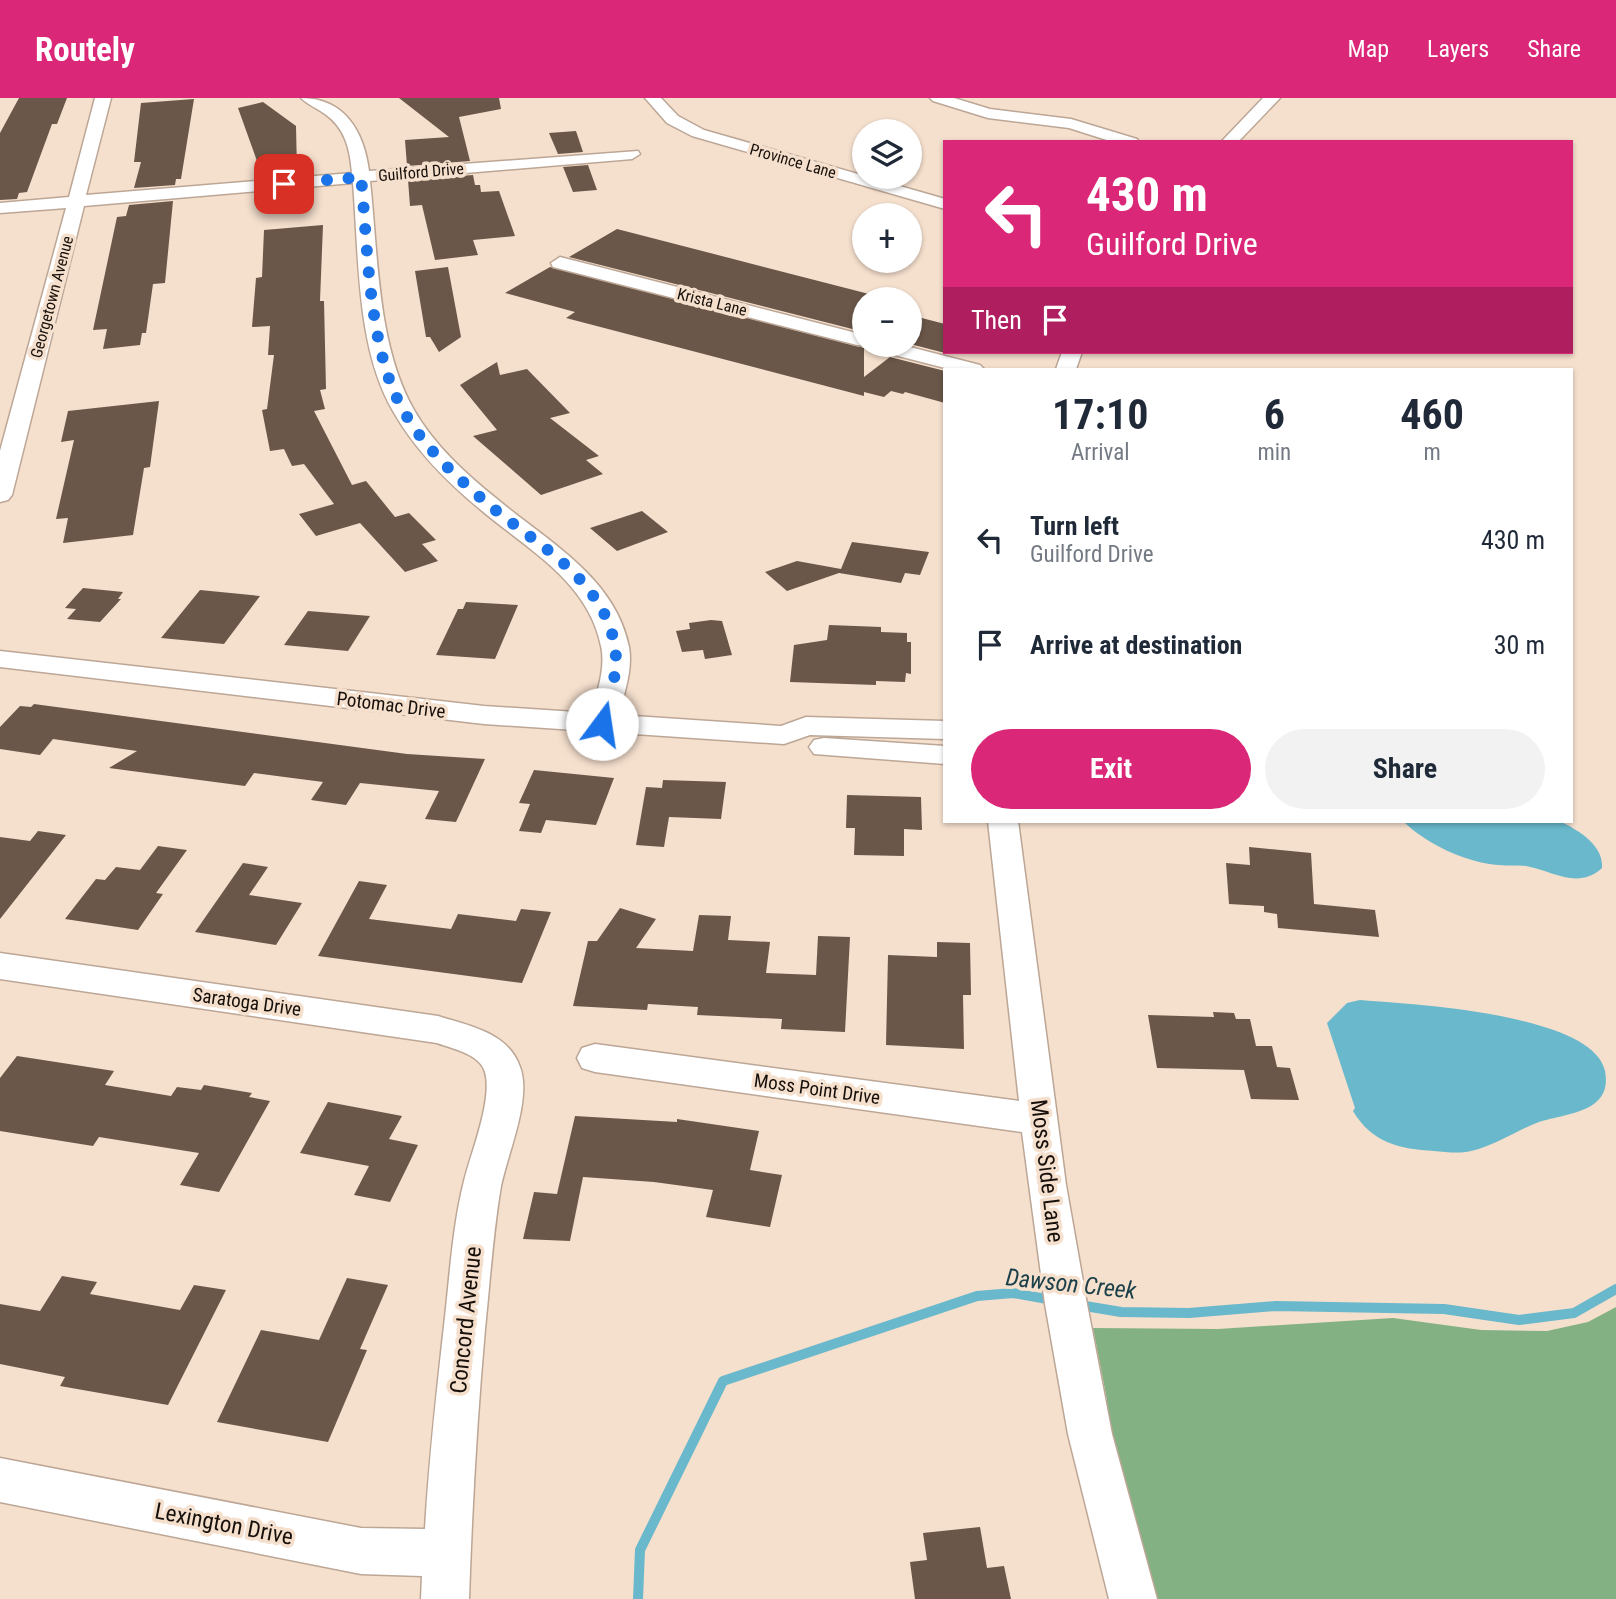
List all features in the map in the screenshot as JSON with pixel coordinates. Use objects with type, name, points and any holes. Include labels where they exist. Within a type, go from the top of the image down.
[{"type":"street","name":"Georgetown Avenue","points":[[0,495],[103,98]]},
{"type":"street","points":[[309,98],[326,106],[353,132],[361,177],[378,344],[389,381],[403,411],[449,468],[488,504],[572,571],[593,593],[607,618],[615,647],[616,671],[602,724]]},
{"type":"street","name":"Province Lane","points":[[653,98],[663,114],[673,123],[698,133],[943,203]]},
{"type":"street","points":[[937,98],[988,113],[1071,124],[1124,140]]},
{"type":"street","points":[[1231,140],[1272,98]]},
{"type":"street","name":"Guilford Drive","points":[[0,208],[632,154]]},
{"type":"street","name":"Krista Lane","points":[[560,263],[852,338]]},
{"type":"street","points":[[922,356],[969,368]]},
{"type":"street","name":"Potomac Drive","points":[[0,659],[458,712],[602,724],[784,735],[806,726],[943,730]]},
{"type":"street","name":"Potomac Drive","points":[[784,735],[803,746],[943,755]]},
{"type":"street","name":"Moss Side Lane","points":[[1003,823],[1047,1185],[1090,1434],[1133,1599]]},
{"type":"street","name":"Saratoga Drive","points":[[0,966],[438,1030],[491,1049]]},
{"type":"street","name":"Concord Avenue","points":[[445,1599],[451,1463],[470,1273],[482,1186],[507,1080],[500,1059],[491,1049]]},
{"type":"street","name":"Moss Point Drive","points":[[595,1058],[1039,1119]]},
{"type":"street","name":"Lexington Drive","points":[[0,1480],[361,1551],[449,1553]]},
{"type":"green space","points":[[1616,1307],[1616,1599],[1154,1599],[1104,1408],[1107,1400],[1093,1328],[1218,1329],[1393,1318],[1481,1330],[1547,1331],[1588,1322]]},
{"type":"water","points":[[1405,823],[1563,823],[1581,833],[1594,845],[1599,852],[1602,868],[1584,878],[1575,878],[1526,866],[1474,861],[1435,845]]},
{"type":"water","points":[[1360,1000],[1456,1009],[1535,1024],[1569,1036],[1593,1051],[1605,1071],[1606,1085],[1595,1103],[1585,1109],[1539,1122],[1471,1151],[1422,1150],[1398,1146],[1369,1130],[1353,1111],[1355,1108],[1327,1023],[1347,1003]]},
{"type":"building","points":[[19,98],[67,98],[57,124],[52,124],[27,192],[19,193],[17,199],[0,200],[0,133]]},
{"type":"building","points":[[399,98],[499,98],[501,109],[459,117],[470,161],[407,166],[405,140],[449,137]]},
{"type":"building","points":[[194,99],[181,179],[176,179],[175,185],[134,188],[141,162],[134,162],[141,103]]},
{"type":"building","points":[[263,102],[296,126],[297,172],[262,175],[238,108]]},
{"type":"building","points":[[576,131],[583,152],[558,154],[549,133]]},
{"type":"building","points":[[588,165],[597,190],[573,192],[563,167]]},
{"type":"building","points":[[473,175],[475,185],[480,185],[481,192],[499,191],[515,236],[473,240],[478,255],[435,260],[422,205],[410,206],[408,180]]},
{"type":"building","points":[[173,201],[165,283],[153,284],[146,333],[142,333],[140,345],[103,349],[107,329],[93,330],[117,217],[126,216],[129,205]]},
{"type":"building","points":[[323,225],[320,301],[324,301],[326,389],[320,390],[325,409],[314,411],[352,485],[366,481],[395,517],[409,513],[436,540],[422,544],[438,561],[405,572],[360,523],[316,536],[299,514],[334,504],[304,464],[292,466],[284,449],[270,451],[262,410],[267,409],[274,355],[268,355],[270,326],[252,327],[256,278],[262,277],[264,230]]},
{"type":"building","points":[[617,229],[852,290],[852,329],[569,257]]},
{"type":"building","points":[[448,267],[461,337],[439,352],[430,337],[426,337],[415,271]]},
{"type":"building","points":[[550,267],[852,345],[852,357],[864,357],[864,377],[890,357],[943,370],[943,402],[905,392],[903,394],[891,391],[884,397],[864,392],[864,396],[566,318],[575,312],[505,293]]},
{"type":"building","points":[[922,318],[943,323],[943,352],[922,347]]},
{"type":"building","points":[[497,362],[500,375],[527,369],[570,413],[550,418],[599,456],[586,460],[603,474],[541,495],[473,436],[497,430],[460,385]]},
{"type":"building","points":[[159,401],[150,467],[144,468],[133,535],[63,543],[68,518],[56,519],[74,440],[61,442],[68,411]]},
{"type":"building","points":[[642,511],[668,532],[617,551],[590,528]]},
{"type":"building","points":[[852,542],[929,552],[920,575],[905,573],[901,583],[839,573],[787,591],[765,572],[797,561],[841,569]]},
{"type":"building","points":[[83,588],[123,592],[118,599],[121,599],[100,622],[67,619],[76,609],[65,608]]},
{"type":"building","points":[[200,590],[260,596],[224,644],[161,638]]},
{"type":"building","points":[[466,602],[518,605],[495,659],[436,655],[458,609],[463,609]]},
{"type":"building","points":[[308,611],[370,616],[348,651],[284,645]]},
{"type":"building","points":[[722,621],[732,655],[705,659],[703,650],[682,652],[676,631],[690,629],[689,623]]},
{"type":"building","points":[[829,625],[881,627],[881,632],[907,633],[907,642],[911,642],[911,674],[906,673],[905,682],[876,681],[876,685],[790,682],[794,645],[827,640]]},
{"type":"building","points":[[34,704],[407,754],[485,759],[456,822],[425,819],[439,791],[360,783],[346,805],[311,800],[323,782],[254,773],[245,786],[109,768],[137,751],[53,739],[40,755],[0,749],[0,727],[20,706],[31,707]]},
{"type":"building","points":[[534,770],[614,778],[596,825],[546,820],[541,833],[519,831],[530,804],[519,803]]},
{"type":"building","points":[[663,780],[726,782],[721,819],[669,817],[664,847],[636,845],[646,787],[662,788]]},
{"type":"building","points":[[847,795],[921,797],[922,830],[904,829],[904,856],[854,855],[855,828],[846,828]]},
{"type":"building","points":[[38,831],[66,835],[0,919],[0,837],[30,841]]},
{"type":"building","points":[[158,846],[187,850],[156,893],[163,894],[138,930],[65,919],[96,879],[105,880],[116,867],[140,870]]},
{"type":"building","points":[[1249,847],[1311,853],[1314,904],[1375,910],[1379,937],[1278,928],[1277,914],[1264,912],[1264,906],[1229,904],[1226,863],[1250,865]]},
{"type":"building","points":[[243,863],[268,867],[249,895],[302,903],[276,945],[195,932]]},
{"type":"building","points":[[359,881],[387,885],[369,919],[451,929],[458,914],[516,921],[521,909],[551,912],[522,983],[318,956]]},
{"type":"building","points":[[620,908],[656,919],[636,948],[693,951],[699,915],[731,916],[728,940],[770,942],[766,973],[816,975],[818,936],[850,937],[845,1032],[781,1029],[782,1019],[697,1015],[698,1007],[648,1004],[647,1010],[573,1006],[588,941],[597,941]]},
{"type":"building","points":[[937,942],[970,943],[971,995],[963,995],[964,1049],[886,1045],[888,955],[937,957]]},
{"type":"building","points":[[1213,1012],[1234,1013],[1236,1019],[1250,1019],[1256,1046],[1272,1046],[1277,1067],[1290,1068],[1299,1100],[1251,1099],[1244,1070],[1157,1068],[1148,1015],[1214,1017]]},
{"type":"building","points":[[17,1056],[114,1071],[105,1085],[171,1096],[177,1087],[201,1090],[204,1085],[252,1093],[249,1097],[270,1101],[219,1192],[180,1185],[199,1153],[99,1137],[93,1146],[0,1131],[0,1078]]},
{"type":"building","points":[[328,1102],[402,1116],[389,1139],[418,1145],[390,1202],[354,1195],[369,1166],[300,1153]]},
{"type":"building","points":[[575,1116],[677,1122],[677,1119],[759,1131],[750,1170],[782,1175],[770,1227],[706,1217],[713,1190],[583,1177],[570,1241],[523,1239],[534,1192],[557,1194]]},
{"type":"building","points":[[62,1276],[97,1282],[90,1294],[180,1310],[194,1285],[226,1290],[168,1405],[60,1386],[65,1377],[0,1364],[0,1304],[40,1311]]},
{"type":"building","points":[[347,1278],[388,1285],[360,1349],[367,1350],[328,1442],[217,1422],[261,1330],[319,1340]]},
{"type":"building","points":[[980,1527],[987,1568],[1004,1566],[1011,1599],[915,1599],[910,1562],[927,1560],[923,1533]]},
{"type":"waterway","name":"Dawson Creek","points":[[1079,1305],[1121,1312],[1189,1313],[1276,1306],[1444,1309],[1519,1320],[1574,1313],[1616,1289]]},
{"type":"waterway","name":"Dawson Creek","points":[[638,1599],[640,1550],[723,1381],[977,1296],[1013,1293],[1053,1300]]},
{"type":"route","points":[[284,184],[361,177],[378,344],[389,381],[403,411],[416,430],[449,468],[488,504],[572,571],[593,593],[607,618],[615,647],[616,671],[602,724]]}]
